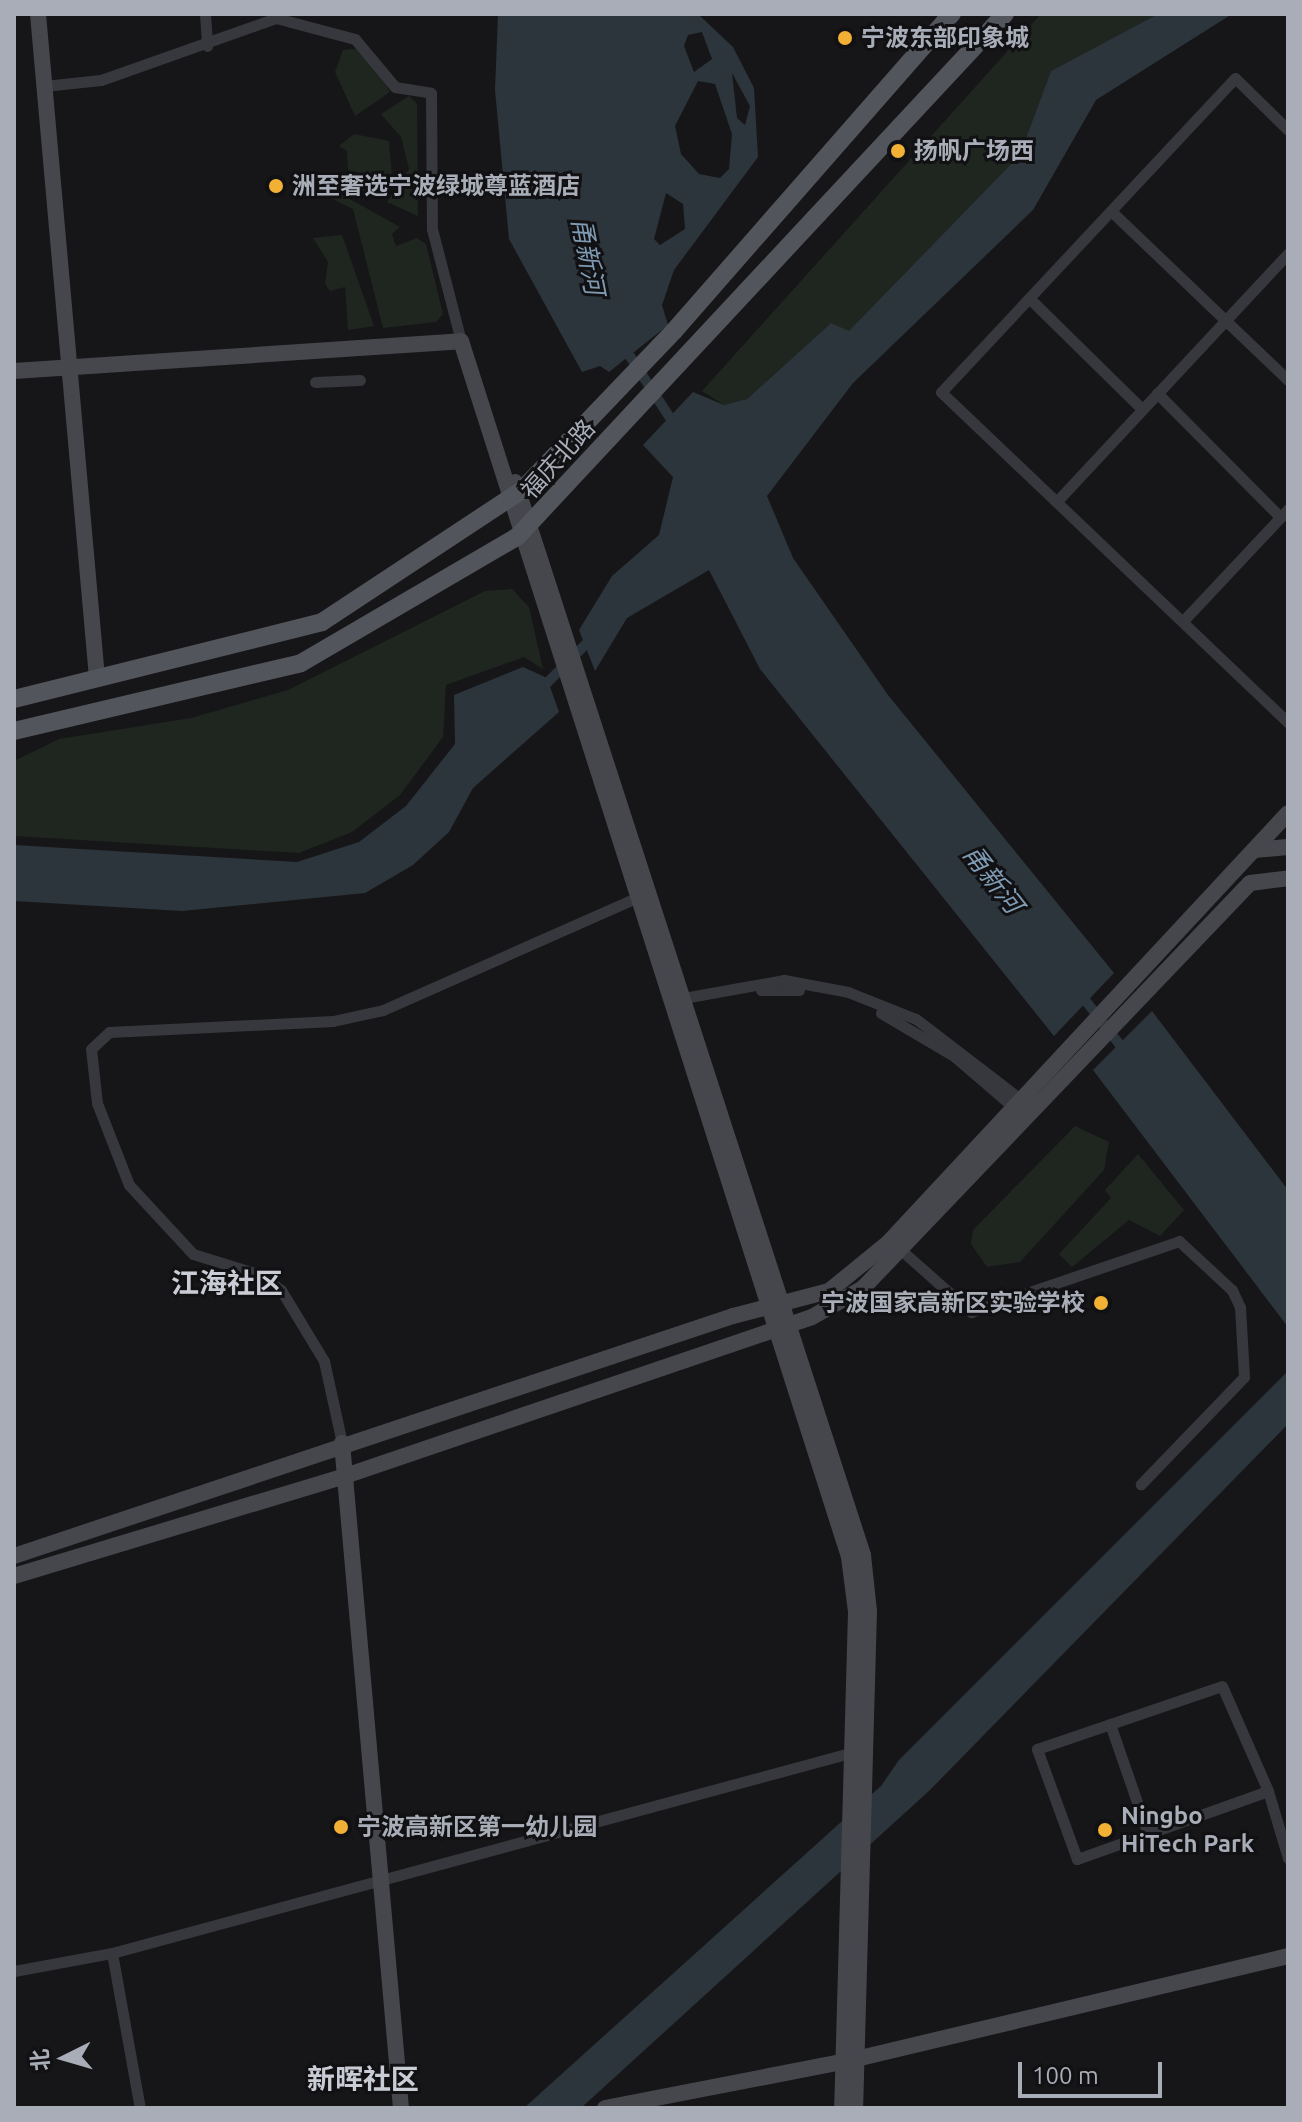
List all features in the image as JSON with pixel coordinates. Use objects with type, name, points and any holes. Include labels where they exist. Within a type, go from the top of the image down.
[{"type":"main road","points":[[38,14],[48,86],[102,677]]},
{"type":"main road","points":[[47,14],[48,86]]},
{"type":"main road","name":"福庆北路","points":[[14,699],[322,622],[514,496],[591,422],[674,331],[952,14]]},
{"type":"main road","name":"福庆北路","points":[[14,731],[301,663],[518,536],[1005,14]]},
{"type":"main road","points":[[14,371],[461,341],[514,496],[518,536],[568,691],[640,896],[781,1326],[849,1557],[856,1612],[859,1750],[850,2060],[855,2108]]},
{"type":"main road","points":[[514,496],[533,522],[570,638],[640,896]]},
{"type":"main road","points":[[14,1556],[342,1443],[774,1305],[829,1291],[888,1243],[1132,977],[1288,813]]},
{"type":"main road","points":[[1254,850],[1288,847]]},
{"type":"main road","points":[[14,1576],[348,1475],[781,1326],[863,1288],[1250,883],[1288,878]]},
{"type":"main road","points":[[342,1443],[348,1475],[401,2108]]},
{"type":"main road","points":[[605,2108],[850,2060],[1288,1956]]},
{"type":"main road","points":[[842,2108],[850,2060]]},
{"type":"street","points":[[205,14],[207,46]]},
{"type":"street","points":[[48,86],[101,80],[207,46],[276,18],[355,39],[395,87],[431,93],[432,229],[461,341]]},
{"type":"street","points":[[1288,130],[1235,78],[941,392],[1059,499],[1288,723]]},
{"type":"street","points":[[1111,211],[1288,380]]},
{"type":"street","points":[[1059,499],[1288,253]]},
{"type":"street","points":[[1029,298],[1142,409]]},
{"type":"street","points":[[315,382],[360,380]]},
{"type":"street","points":[[1157,393],[1284,513],[1183,621]]},
{"type":"street","points":[[342,1443],[324,1361],[281,1290],[258,1274],[193,1254],[129,1185],[97,1103],[91,1049],[109,1032],[360,1017],[640,896]]},
{"type":"street","points":[[675,1003],[790,988],[853,1001],[912,1026],[1030,1114]]},
{"type":"street","points":[[901,1250],[971,1312],[1179,1241],[1232,1290],[1243,1322],[1244,1377],[1141,1484]]},
{"type":"street","points":[[1268,1791],[1077,1859],[1037,1749],[1222,1686],[1268,1791],[1288,1858]]},
{"type":"street","points":[[1110,1724],[1148,1834]]},
{"type":"street","points":[[14,1971],[112,1953],[859,1750]]},
{"type":"street","points":[[112,1953],[140,2108]]},
{"type":"shaded area","points":[[1041,14],[1158,14],[1051,71],[1021,155],[849,332],[831,323],[747,399],[724,405],[702,391]]},
{"type":"shaded area","points":[[363,48],[390,92],[355,116],[335,72],[343,50]]},
{"type":"shaded area","points":[[409,96],[417,104],[418,216],[387,202],[409,169],[401,137],[381,114]]},
{"type":"shaded area","points":[[354,134],[389,141],[392,177],[384,186],[360,191],[341,181],[348,173],[347,151],[339,146]]},
{"type":"shaded area","points":[[332,189],[400,227],[392,234],[396,246],[417,238],[426,244],[443,314],[436,322],[383,328],[353,209],[326,196]]},
{"type":"shaded area","points":[[342,235],[374,326],[348,330],[345,287],[330,291],[325,284],[328,262],[313,238]]},
{"type":"shaded area","points":[[512,589],[529,607],[543,669],[524,657],[446,685],[443,737],[400,795],[352,832],[299,853],[14,836],[14,761],[59,739],[191,718],[288,690],[485,591]]},
{"type":"shaded area","points":[[1075,1126],[1109,1142],[1104,1170],[1020,1262],[987,1267],[971,1244],[973,1230]]},
{"type":"shaded area","points":[[1138,1154],[1184,1210],[1160,1236],[1129,1220],[1072,1267],[1059,1254],[1111,1198],[1105,1190]]},
{"type":"water","points":[[498,14],[698,14],[733,47],[754,88],[758,157],[674,270],[662,305],[668,325],[609,372],[600,366],[582,372],[509,239],[495,90]],"holes":[[[702,32],[712,59],[694,72],[684,46],[688,35]],[[732,73],[750,106],[745,125],[737,118]],[[698,81],[715,84],[732,134],[729,169],[720,178],[699,174],[681,154],[675,126]],[[666,193],[683,204],[685,229],[660,245],[654,239]]]},
{"type":"water","points":[[1158,14],[1232,14],[1096,100],[1033,210],[853,383],[767,496],[793,558],[888,695],[1114,973],[1054,1036],[760,669],[709,570],[627,618],[595,671],[579,630],[612,576],[659,535],[673,477],[643,445],[693,392],[724,405],[747,399],[831,323],[849,331],[1020,155],[1051,71]]},
{"type":"water","points":[[523,667],[547,678],[559,712],[473,788],[449,832],[413,865],[365,893],[182,911],[14,901],[14,845],[297,862],[359,842],[406,806],[455,744],[454,695]]},
{"type":"water","points":[[1152,1011],[1288,1190],[1288,1327],[1093,1070]]},
{"type":"water","points":[[1288,1371],[1288,1424],[930,1790],[581,2108],[524,2108],[881,1786],[899,1760]]},
{"type":"waterway","name":"甬新河","points":[[624,347],[676,427]]},
{"type":"waterway","points":[[539,691],[593,637]]},
{"type":"waterway","name":"甬新河","points":[[1078,991],[1127,1054]]},
{"type":"place","name":"宁波东部印象城","points":[[845,38]]},
{"type":"place","name":"扬帆广场西","points":[[898,151]]},
{"type":"place","name":"洲至奢选宁波绿城尊蓝酒店","points":[[276,186]]},
{"type":"place","name":"宁波国家高新区实验学校","points":[[1101,1303]]},
{"type":"place","name":"宁波高新区第一幼儿园","points":[[341,1827]]},
{"type":"place","name":"Ningbo HiTech Park","points":[[1105,1830]]},
{"type":"district","name":"江海社区","points":[[227,1283]]},
{"type":"district","name":"新晖社区","points":[[363,2079]]}]
